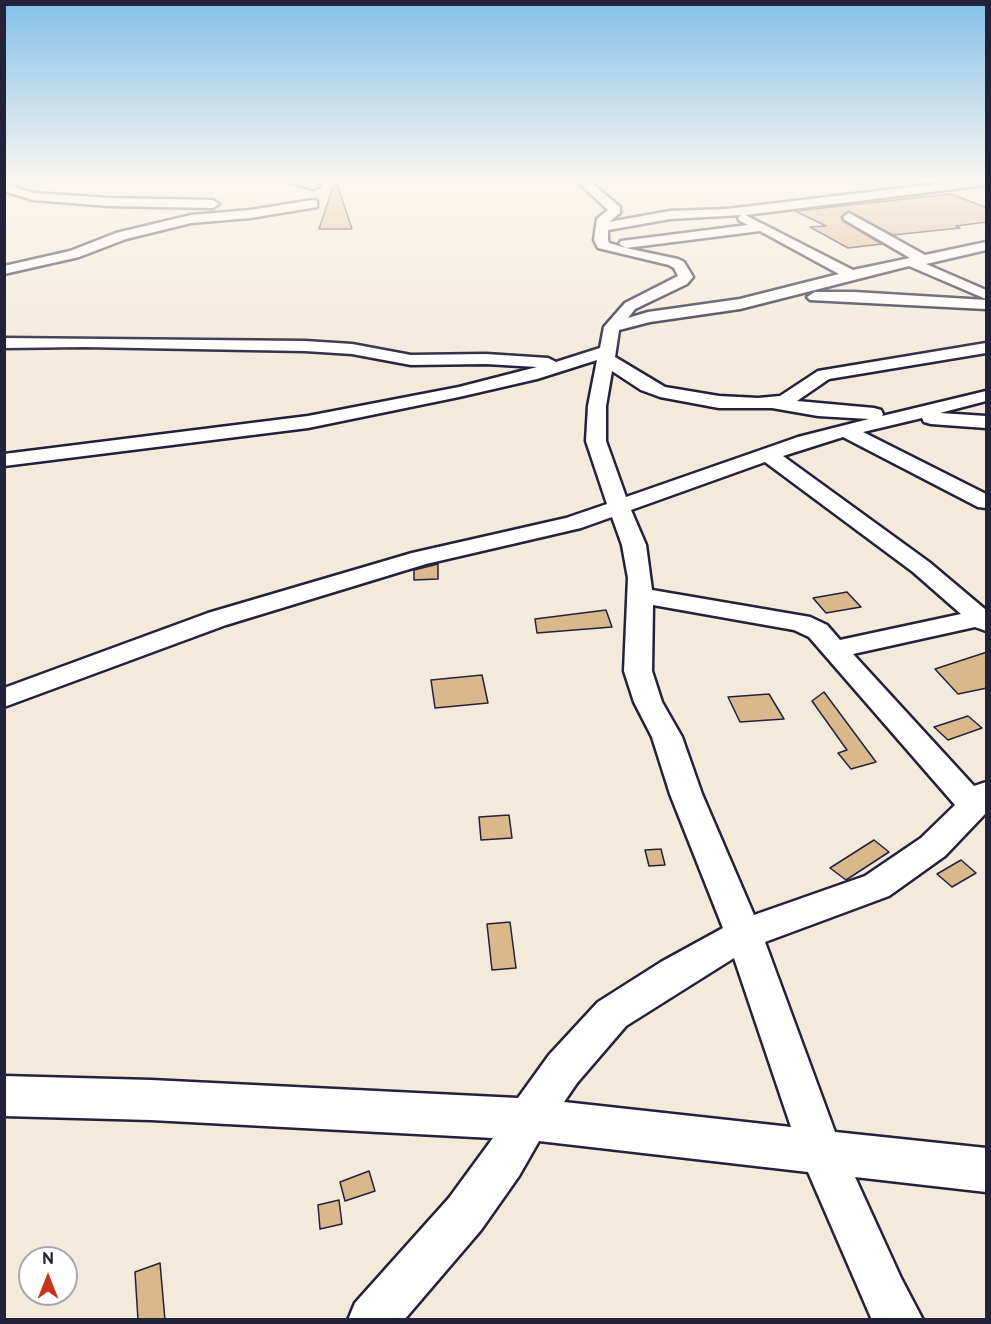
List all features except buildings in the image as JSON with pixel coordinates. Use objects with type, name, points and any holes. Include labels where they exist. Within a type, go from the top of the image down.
[{"type":"street","points":[[4,270],[74,254],[103,243]]},
{"type":"street","points":[[603,243],[607,247],[673,262],[679,265],[686,277],[630,306],[612,328],[597,406],[596,441],[605,472],[634,544],[640,578],[638,671],[648,702],[667,737],[686,794],[744,934],[821,1152],[884,1294],[899,1320]]},
{"type":"street","points":[[607,247],[640,243]]},
{"type":"street","points":[[791,243],[853,276]]},
{"type":"street","points":[[887,243],[918,261],[987,295]]},
{"type":"street","points":[[612,328],[648,317],[751,301],[918,261],[983,248]]},
{"type":"street","points":[[751,301],[854,297],[987,305]]},
{"type":"street","points":[[4,343],[324,346],[425,361],[486,359],[556,363],[608,355],[647,386],[660,392],[719,402],[774,403],[818,410],[987,422]]},
{"type":"street","points":[[774,403],[794,397],[824,375],[987,348]]},
{"type":"street","points":[[4,460],[308,422],[459,392],[581,359]]},
{"type":"street","points":[[4,698],[217,619],[420,558],[573,523],[805,441],[987,396]]},
{"type":"street","points":[[843,430],[987,502]]},
{"type":"street","points":[[769,455],[921,567],[984,621]]},
{"type":"street","points":[[372,1320],[465,1214],[504,1161],[528,1119],[563,1068],[612,1014],[674,974],[744,934],[877,886],[933,847],[980,799],[818,631],[801,623],[640,595]]},
{"type":"street","points":[[836,649],[984,621]]},
{"type":"street","points":[[4,1096],[162,1100],[528,1119],[987,1170]]}]
